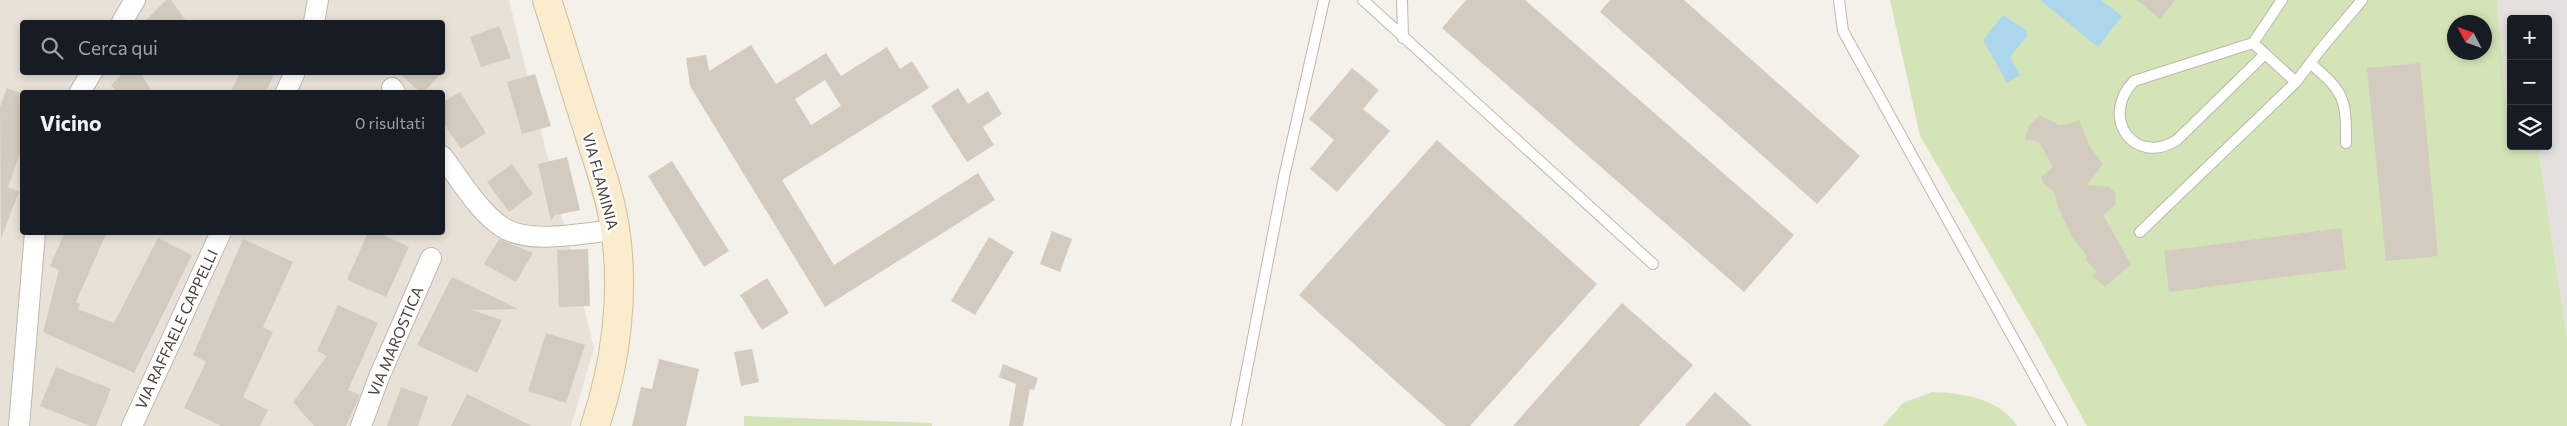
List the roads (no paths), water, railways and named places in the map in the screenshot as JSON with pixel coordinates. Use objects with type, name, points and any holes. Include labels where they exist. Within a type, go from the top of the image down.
[{"type":"street","points":[[123,20],[135,0]]},
{"type":"street","points":[[314,20],[318,0]]},
{"type":"street","name":"VIA FLAMINIA","points":[[547,0],[606,187],[615,230],[619,280],[615,331],[606,389],[595,426]]},
{"type":"street","points":[[81,90],[90,75]]},
{"type":"street","points":[[287,90],[294,75]]},
{"type":"street","points":[[445,160],[481,207],[509,231],[538,237],[615,230]]},
{"type":"street","points":[[19,426],[34,235]]},
{"type":"street","name":"VIA RAFFAELE CAPPELLI","points":[[132,426],[220,235]]},
{"type":"street","name":"VIA MAROSTICA","points":[[361,426],[379,377],[431,258]]},
{"type":"lane","points":[[1236,426],[1284,177],[1324,0]]},
{"type":"lane","points":[[1363,0],[1653,264]]},
{"type":"lane","points":[[1402,0],[1403,38]]},
{"type":"lane","points":[[1839,0],[1843,31],[2062,426]]},
{"type":"lane","points":[[2265,54],[2177,140],[2168,146],[2145,147],[2127,136],[2120,120],[2119,110],[2127,89],[2134,81],[2253,43],[2282,0]]},
{"type":"lane","points":[[2140,232],[2296,82],[2310,62],[2362,0]]},
{"type":"lane","points":[[2253,43],[2296,82]]},
{"type":"lane","points":[[2310,62],[2332,82],[2346,106],[2346,143]]},
{"type":"water","points":[[2040,0],[2101,0],[2122,16],[2098,47]]},
{"type":"water","points":[[2003,15],[2026,30],[2027,36],[2010,57],[2020,75],[2007,83],[1983,40]]}]
